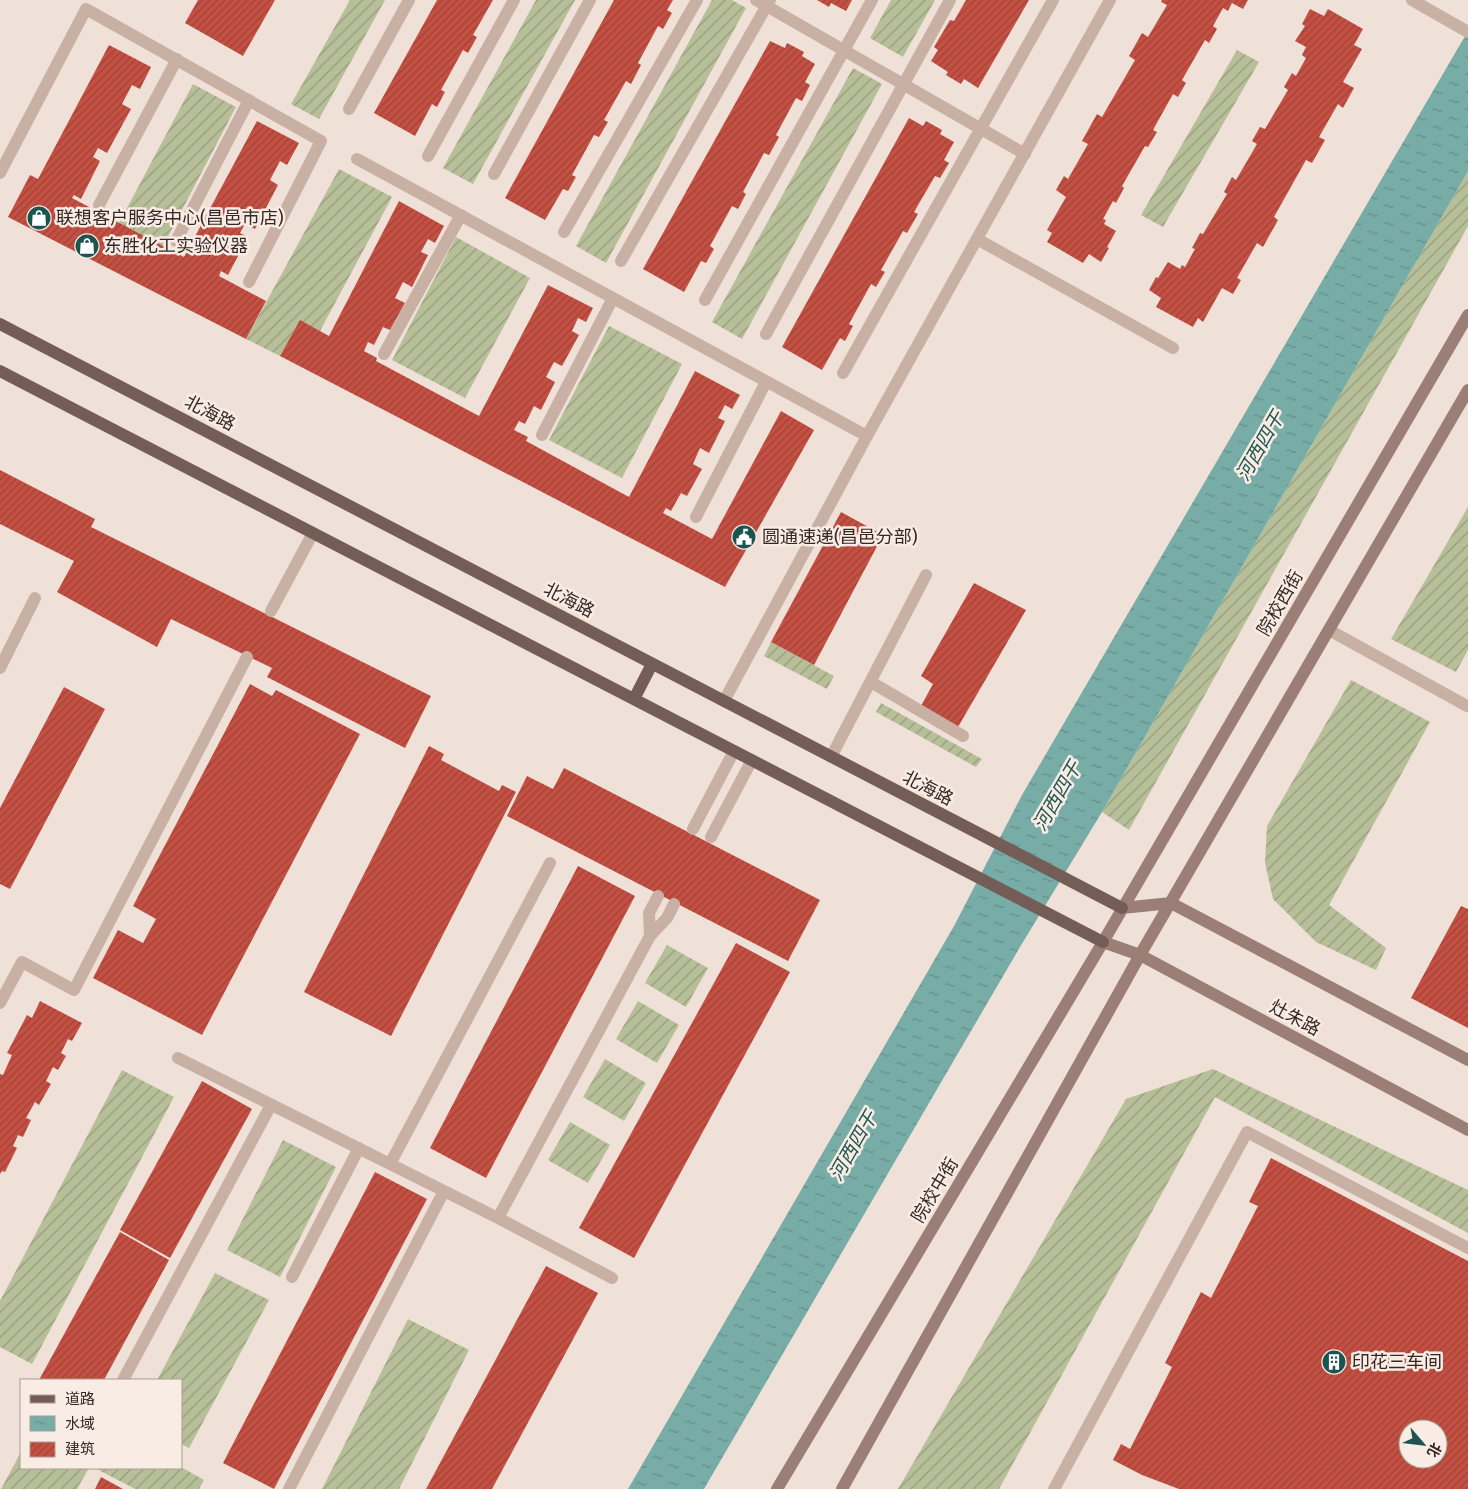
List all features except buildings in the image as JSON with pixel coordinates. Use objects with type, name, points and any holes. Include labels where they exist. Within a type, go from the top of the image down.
[{"type":"main road","name":"院校西街","points":[[1122,908],[1468,315]]},
{"type":"main road","name":"北海路","points":[[0,324],[1122,908]]},
{"type":"main road","points":[[0,371],[1102,942]]},
{"type":"main road","points":[[842,1489],[1140,955],[1468,390]]},
{"type":"main road","points":[[634,699],[652,664]]},
{"type":"main road","points":[[1122,908],[1171,903],[1468,1060]]},
{"type":"main road","name":"院校中街","points":[[777,1489],[1122,908]]},
{"type":"main road","name":"灶朱路","points":[[1102,942],[1140,955],[1468,1130]]},
{"type":"street","points":[[349,109],[409,0]]},
{"type":"street","points":[[428,156],[514,0]]},
{"type":"street","points":[[494,174],[590,0]]},
{"type":"street","points":[[564,232],[697,0]]},
{"type":"street","points":[[705,300],[872,0]]},
{"type":"street","points":[[766,334],[950,0]]},
{"type":"street","points":[[843,373],[1053,0]]},
{"type":"street","points":[[724,701],[866,436],[1110,0]]},
{"type":"street","points":[[1412,0],[1464,30]]},
{"type":"street","points":[[621,261],[765,2],[1024,154]]},
{"type":"street","points":[[0,173],[86,9],[321,141],[249,282]]},
{"type":"street","points":[[99,205],[177,59]]},
{"type":"street","points":[[176,241],[249,100]]},
{"type":"street","points":[[357,159],[866,436]]},
{"type":"street","points":[[384,354],[461,215]]},
{"type":"street","points":[[977,239],[1173,348]]},
{"type":"street","points":[[542,435],[613,298]]},
{"type":"street","points":[[696,517],[766,382]]},
{"type":"street","points":[[271,612],[313,533]]},
{"type":"street","points":[[831,757],[926,575]]},
{"type":"street","points":[[0,668],[36,598]]},
{"type":"street","points":[[1328,630],[1467,706]]},
{"type":"street","points":[[0,1003],[22,962],[74,990],[247,657]]},
{"type":"street","points":[[871,682],[963,736]]},
{"type":"street","points":[[693,829],[734,751]]},
{"type":"street","points":[[711,837],[752,760]]},
{"type":"street","points":[[390,1164],[550,864]]},
{"type":"street","points":[[650,936],[649,913],[658,896]]},
{"type":"street","points":[[498,1218],[650,936],[667,918],[674,904]]},
{"type":"street","points":[[178,1058],[498,1218],[612,1278]]},
{"type":"street","points":[[124,1379],[271,1105]]},
{"type":"street","points":[[1054,1489],[1246,1132],[1468,1248]]},
{"type":"street","points":[[292,1277],[359,1148]]},
{"type":"street","points":[[289,1489],[444,1191]]},
{"type":"green space","points":[[350,0],[385,0],[319,119],[291,104]]},
{"type":"green space","points":[[536,0],[575,0],[473,184],[443,168]]},
{"type":"green space","points":[[712,0],[732,0],[746,8],[606,263],[576,246]]},
{"type":"green space","points":[[891,0],[935,0],[903,57],[870,38]]},
{"type":"green space","points":[[1237,50],[1259,62],[1163,227],[1141,215]]},
{"type":"green space","points":[[853,68],[882,84],[742,339],[712,322]]},
{"type":"green space","points":[[193,84],[236,107],[163,246],[119,223]]},
{"type":"green space","points":[[339,169],[392,197],[320,331],[300,321],[280,356],[246,339]]},
{"type":"green space","points":[[1468,171],[1468,226],[1129,830],[1102,812]]},
{"type":"green space","points":[[456,237],[530,278],[465,398],[392,360]]},
{"type":"green space","points":[[609,326],[682,364],[622,478],[549,440]]},
{"type":"green space","points":[[1468,507],[1468,650],[1456,672],[1391,639]]},
{"type":"green space","points":[[771,642],[834,676],[827,689],[764,656]]},
{"type":"green space","points":[[1351,680],[1430,722],[1329,905],[1386,948],[1376,970],[1316,942],[1273,899],[1265,863],[1267,826]]},
{"type":"green space","points":[[881,703],[982,759],[976,767],[876,712]]},
{"type":"green space","points":[[667,945],[708,968],[686,1007],[645,983]]},
{"type":"green space","points":[[638,1001],[679,1025],[657,1063],[616,1039]]},
{"type":"green space","points":[[605,1059],[646,1083],[624,1121],[583,1097]]},
{"type":"green space","points":[[1213,1069],[1468,1190],[1468,1233],[1215,1097],[999,1489],[898,1489],[1126,1099]]},
{"type":"green space","points":[[122,1070],[174,1097],[32,1364],[0,1347],[0,1301]]},
{"type":"green space","points":[[570,1122],[610,1145],[588,1183],[548,1160]]},
{"type":"green space","points":[[283,1140],[336,1167],[280,1277],[227,1250]]},
{"type":"green space","points":[[215,1273],[269,1300],[189,1448],[182,1444],[182,1379],[158,1379]]},
{"type":"green space","points":[[408,1319],[469,1350],[399,1489],[322,1489]]},
{"type":"green space","points":[[20,1454],[20,1469],[88,1469],[77,1489],[1,1489]]},
{"type":"green space","points":[[182,1468],[204,1480],[199,1489],[135,1489],[97,1469]]},
{"type":"water","name":"河西四干","points":[[1468,31],[1468,171],[1102,812],[1020,947],[704,1489],[628,1489],[954,926],[1022,795]]},
{"type":"place","name":"联想客户服务中心(昌邑市店)","points":[[39,218]]},
{"type":"place","name":"东胜化工实验仪器","points":[[87,246]]},
{"type":"place","name":"圆通速递(昌邑分部)","points":[[744,537]]},
{"type":"place","name":"印花三车间","points":[[1334,1362]]}]
